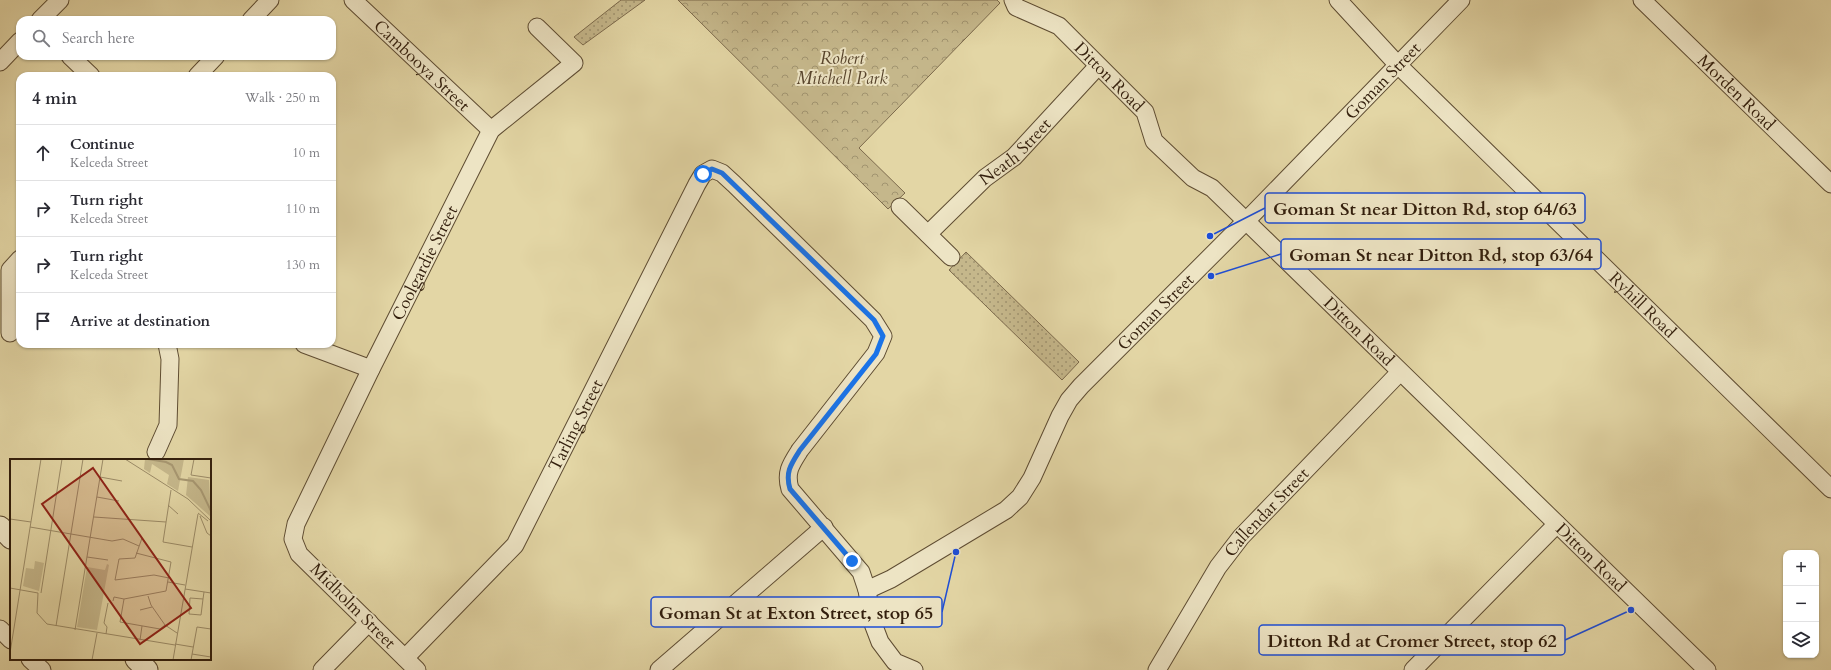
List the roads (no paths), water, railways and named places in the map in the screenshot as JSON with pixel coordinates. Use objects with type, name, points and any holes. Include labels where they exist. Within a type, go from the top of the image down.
[{"type":"street","points":[[44,16],[60,0]]},
{"type":"street","points":[[255,16],[270,0]]},
{"type":"street","name":"Cambooya Street","points":[[353,0],[491,130]]},
{"type":"street","name":"Ditton Road","points":[[1013,0],[1016,7],[1059,26],[1145,112],[1154,141],[1193,178],[1212,188],[1707,670]]},
{"type":"street","name":"Ryhill Road","points":[[1338,0],[1397,64],[1831,489]]},
{"type":"street","name":"Goman Street","points":[[867,590],[891,579],[1006,510],[1020,497],[1032,478],[1060,416],[1069,400],[1081,386],[1246,221],[1397,64],[1461,0]]},
{"type":"street","name":"Morden Road","points":[[1642,0],[1831,184]]},
{"type":"street","name":"Coolgardie Street","points":[[293,539],[296,524],[371,369],[491,130],[574,63],[537,27]]},
{"type":"street","points":[[0,62],[16,45]]},
{"type":"street","points":[[74,60],[87,72]]},
{"type":"street","points":[[201,72],[212,60]]},
{"type":"street","name":"Neath Street","points":[[928,234],[985,178],[1014,157],[1098,66]]},
{"type":"street","name":"Tarling Street","points":[[411,664],[515,545],[697,184],[703,174],[712,169],[722,173],[734,184],[874,320],[883,336],[876,354],[800,450],[790,467],[788,481],[790,489],[824,527]]},
{"type":"street","points":[[900,207],[951,257]]},
{"type":"street","points":[[10,333],[10,270],[16,263]]},
{"type":"street","points":[[156,452],[168,425],[170,359],[168,348]]},
{"type":"street","points":[[315,348],[371,369]]},
{"type":"street","name":"Callendar Street","points":[[1157,670],[1218,567],[1241,537],[1400,372]]},
{"type":"street","points":[[1413,670],[1557,524]]},
{"type":"street","points":[[0,527],[10,537]]},
{"type":"street","points":[[659,670],[824,527],[861,572],[867,590],[872,621],[880,642],[895,662],[914,670]]},
{"type":"street","name":"Midholm Street","points":[[293,539],[299,554],[411,664]]},
{"type":"street","points":[[322,670],[369,622]]},
{"type":"street","points":[[0,629],[10,639]]},
{"type":"street","points":[[31,660],[42,670]]},
{"type":"street","points":[[137,660],[147,670]]},
{"type":"place","name":"Goman St near Ditton Rd, stop 64/63","points":[[1210,236]]},
{"type":"place","name":"Goman St near Ditton Rd, stop 63/64","points":[[1211,276]]},
{"type":"place","name":"Goman St at Exton Street, stop 65","points":[[956,552]]},
{"type":"place","name":"Ditton Rd at Cromer Street, stop 62","points":[[1631,610]]},
{"type":"park label","name":"Robert Mitchell Park","points":[[842,68]]}]
